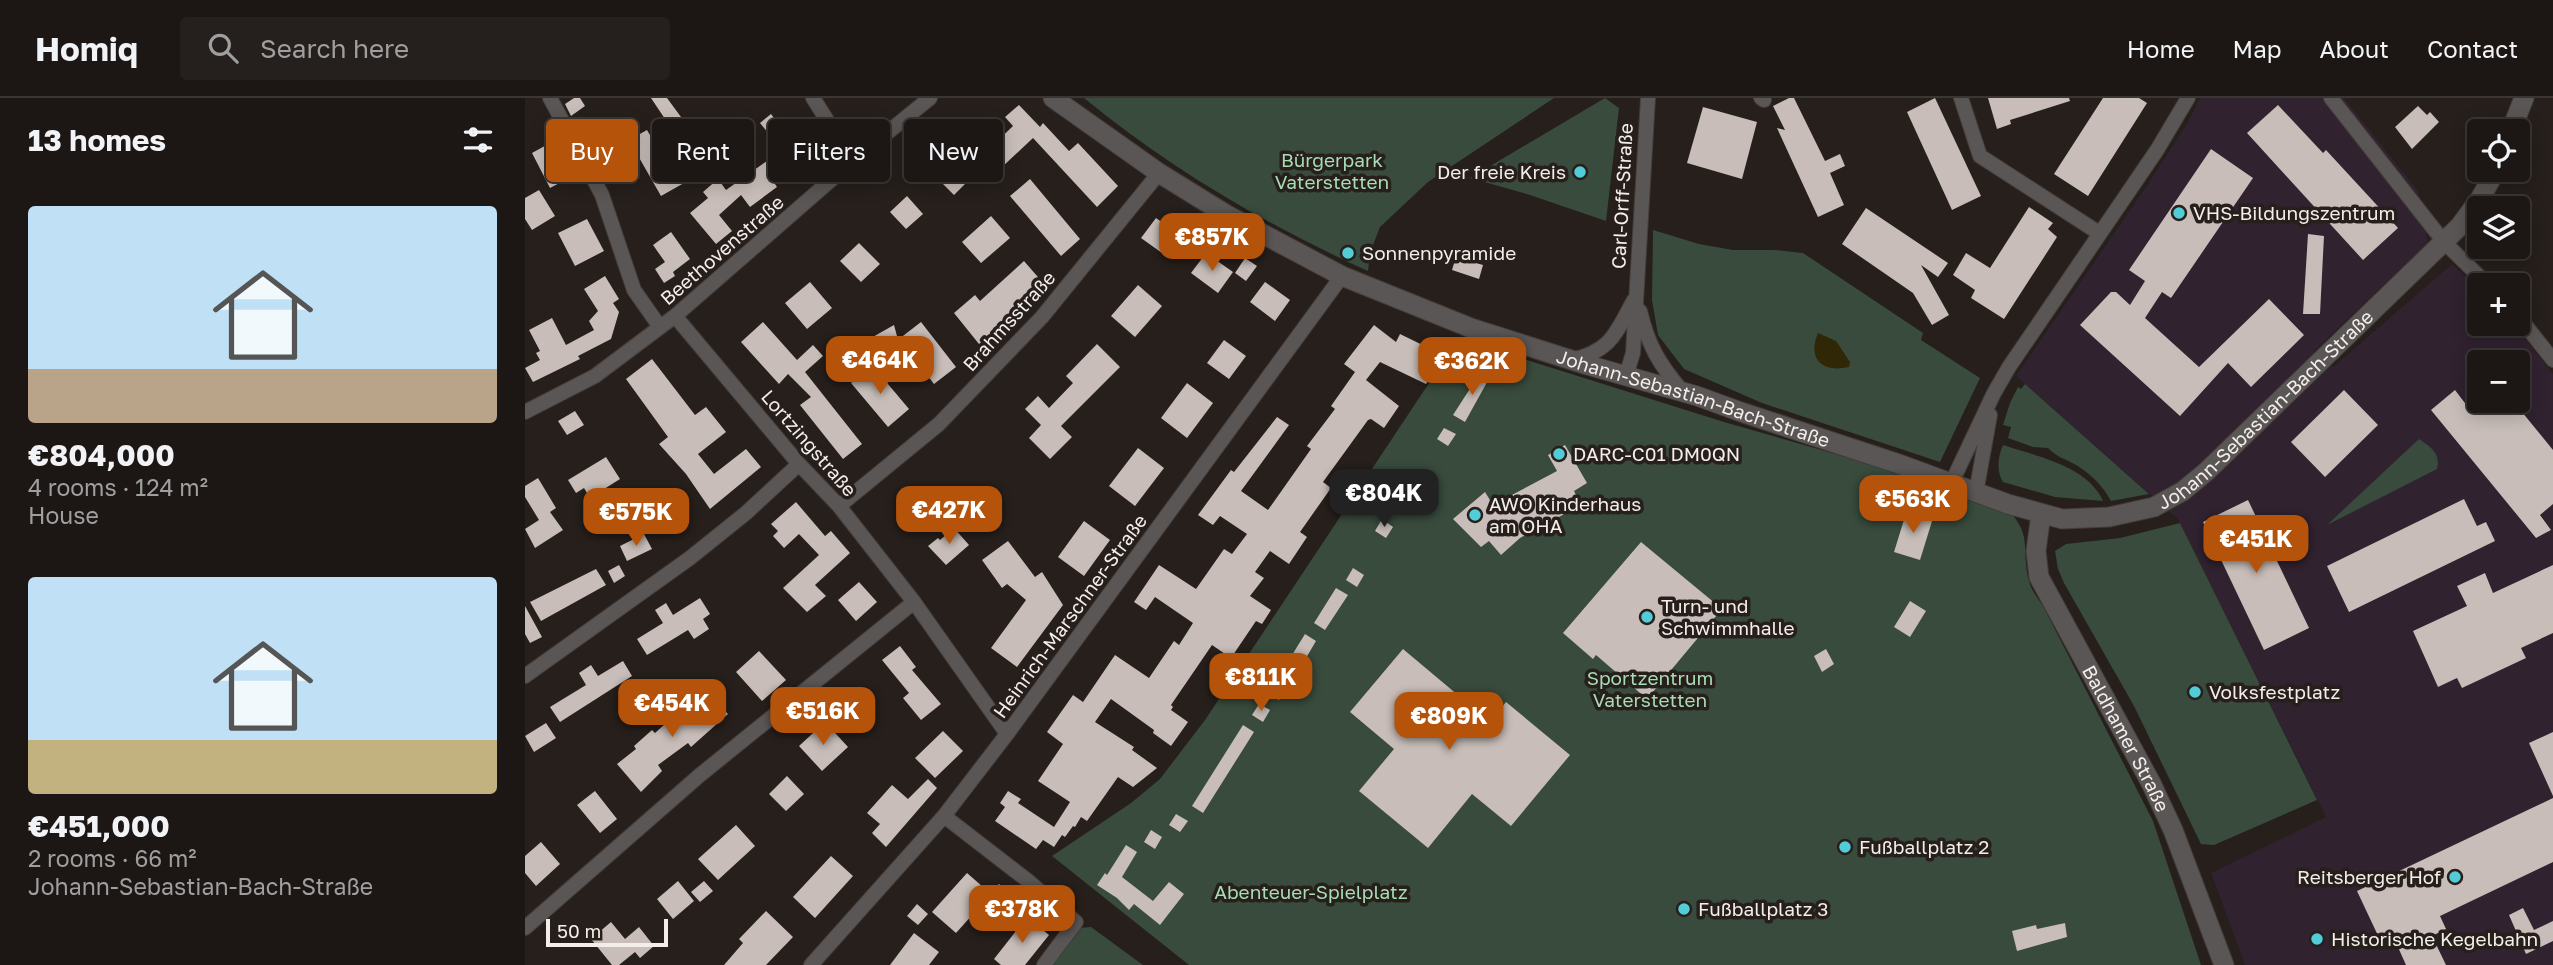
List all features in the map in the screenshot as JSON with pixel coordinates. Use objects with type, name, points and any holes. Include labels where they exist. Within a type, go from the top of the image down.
[{"type":"street","points":[[550,98],[602,195],[633,290],[660,327]]},
{"type":"street","points":[[813,98],[826,119]]},
{"type":"street","name":"Beethovenstraße","points":[[890,131],[930,98]]},
{"type":"street","name":"Johann-Sebastian-Bach-Straße","points":[[1053,98],[1159,173],[1249,227],[1342,276],[1471,328],[1682,391],[1951,484],[2062,519],[2109,517],[2154,508],[2183,491],[2444,242],[2467,217],[2489,182]]},
{"type":"street","name":"Carl-Orff-Straße","points":[[1626,376],[1633,353],[1648,98]]},
{"type":"street","points":[[1961,98],[1980,156],[2099,233]]},
{"type":"street","points":[[1951,484],[1994,393],[2157,150],[2188,98]]},
{"type":"street","points":[[2331,98],[2444,242],[2476,273]]},
{"type":"street","points":[[2515,119],[2523,98]]},
{"type":"street","name":"Brahmsstraße","points":[[839,506],[939,424],[1042,317],[1159,173]]},
{"type":"street","name":"Beethovenstraße","points":[[525,412],[595,376],[675,316],[829,182]]},
{"type":"street","name":"Heinrich-Marschner-Straße","points":[[811,965],[944,816],[1342,276]]},
{"type":"street","name":"Carl-Orff-Straße","points":[[1572,360],[1591,355],[1608,344],[1636,296]]},
{"type":"street","name":"Carl-Orff-Straße","points":[[1636,296],[1651,348],[1663,370],[1682,391]]},
{"type":"street","name":"Lortzingstraße","points":[[675,316],[799,464],[839,506],[914,602],[1007,734]]},
{"type":"street","points":[[2530,331],[2553,360]]},
{"type":"street","points":[[1976,492],[1994,393]]},
{"type":"street","points":[[525,676],[690,558],[746,513],[799,464]]},
{"type":"street","name":"Baldhamer Straße","points":[[2042,514],[2036,551],[2039,578],[2151,783],[2173,830],[2224,965]]},
{"type":"street","points":[[525,928],[700,775],[914,602]]},
{"type":"street","points":[[944,816],[1076,922],[1044,965]]},
{"type":"shaded area","points":[[2200,98],[2344,98],[2418,191],[2428,243],[2314,351],[2333,367],[2452,264],[2467,277],[2467,336],[2523,336],[2553,374],[2553,965],[2245,965],[2211,873],[2326,817],[2178,519],[2016,376],[2188,122]]},
{"type":"green space","name":"Bürgerpark Vaterstetten","points":[[1084,98],[1554,98],[1428,182],[1380,227],[1370,253],[1368,271],[1293,235],[1220,194],[1150,148]]},
{"type":"green space","points":[[1605,98],[1619,108],[1606,221],[1470,178]]},
{"type":"green space","points":[[1653,230],[1699,244],[1733,250],[1803,253],[1923,333],[1921,340],[1980,378],[1940,462],[1762,403],[1684,369],[1658,335],[1652,300]]},
{"type":"green space","name":"Sportzentrum Vaterstetten","points":[[1457,341],[1912,476],[2009,511],[2024,536],[2031,588],[2043,606],[2153,821],[2201,965],[1189,965],[1052,856],[1131,803],[1160,779],[1205,720]]},
{"type":"green space","points":[[2025,384],[2149,494],[2111,501],[2096,481],[2076,465],[2048,448],[2033,447],[2008,438],[2011,427],[2003,425],[2018,387],[2021,389]]},
{"type":"green space","points":[[2419,439],[2436,455],[2437,469],[2327,525]]},
{"type":"green space","points":[[2003,445],[2045,458],[2073,471],[2096,489],[2103,501],[2055,497],[2003,482],[1998,464]]},
{"type":"green space","name":"Volksfestplatz","points":[[2180,523],[2317,800],[2214,845],[2201,844],[2134,706],[2064,583],[2055,551],[2066,544],[2120,538]]},
{"type":"green space","points":[[1091,927],[1143,965],[1052,965],[1079,928]]},
{"type":"sand","points":[[1818,333],[1836,341],[1850,362],[1849,367],[1831,368],[1819,362],[1814,350]]},
{"type":"building","points":[[574,98],[580,98],[585,106],[571,116],[565,104]]},
{"type":"building","points":[[651,98],[667,98],[681,117],[665,119]]},
{"type":"building","points":[[1794,98],[1825,161],[1840,154],[1845,166],[1830,173],[1844,205],[1818,217],[1777,128],[1785,130],[1773,106]]},
{"type":"building","points":[[1935,98],[1981,196],[1952,210],[1907,112]]},
{"type":"building","points":[[1988,98],[2069,98],[2070,101],[2010,120],[2011,124],[1997,129]]},
{"type":"building","points":[[2103,98],[2139,98],[2147,103],[2088,196],[2054,174]]},
{"type":"building","points":[[1019,105],[1040,127],[1043,123],[1069,151],[1078,143],[1118,186],[1097,207],[1033,138],[1003,166],[1003,136],[1013,126],[1005,117]]},
{"type":"building","points":[[2278,105],[2323,153],[2326,150],[2398,228],[2363,260],[2247,133]]},
{"type":"building","points":[[2418,106],[2427,115],[2430,112],[2439,122],[2412,149],[2395,127]]},
{"type":"building","points":[[1703,107],[1757,122],[1742,179],[1687,163]]},
{"type":"building","points":[[771,114],[775,119],[768,119],[768,133],[760,123]]},
{"type":"building","points":[[647,130],[652,139],[652,180],[638,156],[638,135]]},
{"type":"building","points":[[546,145],[546,180],[532,153]]},
{"type":"building","points":[[2211,149],[2253,178],[2171,298],[2162,292],[2145,318],[2199,367],[2269,299],[2304,335],[2251,387],[2228,363],[2180,416],[2080,325],[2111,292],[2116,292],[2130,305],[2145,281],[2129,270]]},
{"type":"building","points":[[768,160],[768,182],[774,182],[777,187],[750,207],[741,195],[719,215],[732,231],[716,244],[690,213],[708,198],[703,192],[715,182],[720,182],[726,190],[737,182],[754,182],[754,170]]},
{"type":"building","points":[[1030,179],[1080,239],[1061,256],[1010,196]]},
{"type":"building","points":[[547,182],[561,182],[550,188]]},
{"type":"building","points":[[653,182],[683,182],[684,183],[661,196]]},
{"type":"building","points":[[941,182],[967,182],[954,195]]},
{"type":"building","points":[[539,190],[555,216],[532,230],[525,219],[525,198]]},
{"type":"building","points":[[907,196],[923,214],[906,229],[890,212]]},
{"type":"building","points":[[2029,207],[2053,223],[2048,229],[2057,237],[2004,319],[1971,298],[1975,290],[1953,275],[1966,253],[1990,268]]},
{"type":"building","points":[[1866,208],[1948,263],[1938,277],[1921,265],[1949,315],[1932,325],[1913,293],[1842,244]]},
{"type":"building","points":[[991,216],[1010,238],[981,263],[962,242]]},
{"type":"building","points":[[1156,218],[1170,228],[1174,222],[1187,231],[1169,258],[1141,238]]},
{"type":"building","points":[[587,219],[604,251],[575,266],[558,233]]},
{"type":"building","points":[[1194,226],[1210,239],[1200,253],[1183,240]]},
{"type":"building","points":[[671,232],[690,259],[673,272],[675,276],[664,283],[655,269],[665,262],[653,245]]},
{"type":"building","points":[[2308,234],[2324,236],[2320,314],[2303,314]]},
{"type":"building","points":[[859,243],[880,264],[861,282],[840,261]]},
{"type":"building","points":[[1206,253],[1233,272],[1218,293],[1191,273]]},
{"type":"building","points":[[1456,257],[1483,265],[1479,279],[1452,270]]},
{"type":"building","points":[[1245,258],[1257,266],[1246,281],[1235,273]]},
{"type":"building","points":[[1024,261],[1044,284],[999,324],[1001,327],[979,344],[954,313],[975,295],[980,301]]},
{"type":"building","points":[[605,276],[619,299],[613,303],[619,312],[611,339],[578,356],[580,359],[533,382],[525,368],[540,360],[536,353],[540,351],[529,330],[552,318],[566,345],[594,330],[589,321],[598,311],[584,289]]},
{"type":"building","points":[[810,282],[832,308],[807,329],[785,303]]},
{"type":"building","points":[[1265,282],[1290,300],[1275,321],[1250,302]]},
{"type":"building","points":[[1138,285],[1162,306],[1135,337],[1111,316]]},
{"type":"building","points":[[763,322],[797,360],[813,345],[823,356],[805,372],[862,444],[843,459],[800,405],[811,397],[788,374],[779,384],[741,342]]},
{"type":"building","points":[[921,322],[956,367],[934,384],[899,339]]},
{"type":"building","points":[[894,325],[897,336],[877,353],[870,363],[859,357],[871,338]]},
{"type":"building","points":[[1374,325],[1396,342],[1400,334],[1445,356],[1426,384],[1380,362],[1366,380],[1399,406],[1384,428],[1371,419],[1368,420],[1323,482],[1331,488],[1300,532],[1307,537],[1289,564],[1270,551],[1255,572],[1264,578],[1250,596],[1271,610],[1262,624],[1256,621],[1231,658],[1212,645],[1171,705],[1171,710],[1188,722],[1171,746],[1153,733],[1154,730],[1111,699],[1095,722],[1134,747],[1132,750],[1157,768],[1133,787],[1118,777],[1087,821],[1081,817],[1075,827],[1073,826],[1065,837],[1062,835],[1054,847],[1043,840],[1036,849],[995,821],[1005,807],[1000,803],[1008,791],[1021,799],[1018,803],[1054,827],[1070,802],[1038,781],[1063,744],[1047,732],[1073,695],[1083,702],[1115,655],[1149,678],[1174,641],[1179,645],[1193,623],[1155,597],[1146,610],[1134,602],[1159,565],[1196,589],[1224,549],[1232,554],[1247,534],[1220,516],[1213,525],[1198,515],[1231,470],[1234,472],[1277,417],[1289,425],[1241,491],[1268,510],[1311,449],[1307,446],[1335,409],[1331,406],[1355,372],[1344,364]]},
{"type":"building","points":[[1224,340],[1246,356],[1229,379],[1207,363]]},
{"type":"building","points":[[1097,344],[1120,367],[1061,426],[1072,437],[1050,459],[1029,438],[1041,425],[1025,409],[1038,396],[1049,408],[1073,383],[1066,376]]},
{"type":"building","points":[[652,359],[695,415],[706,407],[726,432],[698,454],[714,474],[746,449],[761,467],[710,509],[686,474],[659,444],[668,437],[626,379]]},
{"type":"building","points":[[872,365],[909,409],[888,427],[851,383]]},
{"type":"building","points":[[1482,370],[1491,375],[1465,422],[1453,415]]},
{"type":"building","points":[[1187,383],[1213,403],[1187,438],[1161,418]]},
{"type":"building","points":[[2344,390],[2378,425],[2325,477],[2291,442]]},
{"type":"building","points":[[2455,390],[2467,406],[2467,413],[2523,413],[2553,450],[2553,504],[2540,515],[2551,530],[2536,538],[2431,410]]},
{"type":"building","points":[[575,411],[584,425],[567,435],[558,421]]},
{"type":"building","points":[[1444,428],[1456,434],[1448,446],[1437,439]]},
{"type":"building","points":[[1565,445],[1587,483],[1574,491],[1581,505],[1520,538],[1501,555],[1489,541],[1481,547],[1453,519],[1485,492],[1493,505],[1557,471],[1548,455]]},
{"type":"building","points":[[1138,448],[1164,468],[1135,506],[1109,486]]},
{"type":"building","points":[[606,457],[620,479],[590,498],[584,488],[576,493],[568,480]]},
{"type":"building","points":[[1414,472],[1425,479],[1418,490],[1407,483]]},
{"type":"building","points":[[538,478],[556,508],[550,512],[563,530],[535,548],[525,529],[539,520],[525,497],[525,486]]},
{"type":"building","points":[[2464,499],[2477,526],[2486,522],[2495,541],[2349,612],[2327,566]]},
{"type":"building","points":[[2248,500],[2309,628],[2264,650],[2203,522]]},
{"type":"building","points":[[796,502],[825,536],[831,531],[850,553],[815,585],[826,596],[807,612],[783,588],[819,555],[799,534],[784,548],[773,536],[778,531],[771,524]]},
{"type":"building","points":[[1907,510],[1933,518],[1920,560],[1894,552]]},
{"type":"building","points":[[1382,519],[1393,527],[1386,538],[1375,531]]},
{"type":"building","points":[[1084,521],[1110,540],[1084,576],[1058,557]]},
{"type":"building","points":[[954,528],[969,545],[946,565],[928,546]]},
{"type":"building","points":[[644,534],[652,549],[627,561],[620,546]]},
{"type":"building","points":[[1008,541],[1035,577],[1042,572],[1063,605],[1017,667],[991,648],[1026,600],[1007,584],[1002,588],[982,560]]},
{"type":"building","name":"Turn- und Schwimmhalle","points":[[1641,542],[1722,609],[1647,699],[1596,655],[1593,659],[1563,633]]},
{"type":"building","points":[[619,565],[625,576],[614,583],[608,571]]},
{"type":"building","points":[[2553,565],[2553,633],[2521,648],[2526,658],[2462,688],[2457,678],[2438,687],[2413,631],[2467,606],[2457,586],[2485,573],[2493,593]]},
{"type":"building","points":[[1353,568],[1364,575],[1357,587],[1346,580]]},
{"type":"building","points":[[596,569],[606,585],[541,621],[530,602]]},
{"type":"building","points":[[859,582],[877,602],[856,621],[838,600]]},
{"type":"building","points":[[1336,588],[1348,595],[1325,630],[1314,623]]},
{"type":"building","points":[[700,598],[710,614],[703,619],[709,629],[694,639],[688,630],[647,655],[637,639],[663,623],[655,610],[666,603],[673,615]]},
{"type":"building","points":[[1910,601],[1926,611],[1910,637],[1894,627]]},
{"type":"building","points":[[525,606],[542,637],[530,643],[525,634]]},
{"type":"building","points":[[1305,634],[1316,641],[1296,675],[1284,668]]},
{"type":"building","points":[[900,646],[916,667],[912,670],[941,704],[921,720],[903,698],[909,693],[882,660]]},
{"type":"building","points":[[1403,649],[1490,722],[1506,702],[1570,755],[1511,826],[1472,794],[1428,848],[1359,791],[1394,749],[1350,712]]},
{"type":"building","points":[[1826,649],[1834,664],[1822,672],[1814,656]]},
{"type":"building","points":[[759,651],[786,680],[762,701],[736,672]]},
{"type":"building","points":[[623,661],[632,676],[560,722],[550,707],[586,685],[579,673],[591,665],[598,676]]},
{"type":"building","points":[[1275,681],[1286,688],[1279,700],[1267,693]]},
{"type":"building","points":[[704,689],[728,714],[691,747],[688,743],[658,765],[662,771],[641,792],[617,764],[636,749],[634,746],[652,730],[655,733]]},
{"type":"building","points":[[1259,704],[1270,710],[1263,722],[1252,715]]},
{"type":"building","points":[[825,722],[848,747],[822,771],[799,746]]},
{"type":"building","points":[[546,723],[556,738],[534,752],[525,736]]},
{"type":"building","points":[[1243,725],[1254,732],[1203,813],[1192,806]]},
{"type":"building","points":[[943,731],[963,751],[935,778],[915,758]]},
{"type":"building","points":[[2553,732],[2553,796],[2529,743]]},
{"type":"building","points":[[787,776],[804,794],[786,811],[769,794]]},
{"type":"building","points":[[928,779],[937,788],[886,847],[872,833],[880,824],[867,813],[892,785],[908,799]]},
{"type":"building","points":[[595,791],[617,819],[600,833],[577,805]]},
{"type":"building","name":"Reitsberger Hof","points":[[2553,798],[2553,862],[2440,916],[2446,929],[2432,936],[2446,965],[2406,965],[2393,936],[2381,942],[2357,891]]},
{"type":"building","points":[[1176,814],[1188,821],[1180,832],[1169,825]]},
{"type":"building","points":[[736,825],[755,846],[718,880],[698,859]]},
{"type":"building","points":[[1151,830],[1162,837],[1155,849],[1144,842]]},
{"type":"building","points":[[541,842],[560,864],[536,886],[525,873],[525,856]]},
{"type":"building","points":[[1126,845],[1137,852],[1122,877],[1153,901],[1169,882],[1184,894],[1160,925],[1134,904],[1129,910],[1097,885],[1105,873],[1107,875]]},
{"type":"building","points":[[831,856],[853,876],[815,918],[793,897]]},
{"type":"building","points":[[967,873],[991,894],[956,933],[932,912]]},
{"type":"building","points":[[678,881],[694,901],[673,919],[657,899]]},
{"type":"building","points":[[704,881],[713,891],[700,902],[691,892]]},
{"type":"building","points":[[999,884],[1027,905],[1019,916],[991,895]]},
{"type":"building","points":[[917,904],[928,914],[918,925],[907,916]]},
{"type":"building","points":[[2523,908],[2534,930],[2553,921],[2553,941],[2526,954],[2509,915]]},
{"type":"building","points":[[766,911],[793,937],[766,965],[724,965],[743,943],[739,939]]},
{"type":"building","points":[[1027,917],[1049,935],[1025,965],[1001,965],[994,959]]},
{"type":"building","points":[[611,922],[625,939],[639,927],[654,946],[640,958],[635,952],[619,965],[612,965],[591,939]]},
{"type":"building","points":[[2065,923],[2067,937],[2017,951],[2012,931],[2036,925],[2037,929]]},
{"type":"building","points":[[914,933],[939,952],[929,965],[890,965]]},
{"type":"place","name":"Der freie Kreis","points":[[1580,172]]},
{"type":"place","name":"VHS-Bildungszentrum","points":[[2179,213]]},
{"type":"place","name":"Sonnenpyramide","points":[[1348,253]]},
{"type":"place","name":"DARC-C01 DM0QN","points":[[1559,454]]},
{"type":"place","name":"AWO Kinderhaus am OHA","points":[[1475,515]]},
{"type":"place","name":"Turn- und Schwimmhalle","points":[[1647,617]]},
{"type":"place","name":"Volksfestplatz","points":[[2195,692]]},
{"type":"place","name":"Fußballplatz 2","points":[[1845,847]]},
{"type":"place","name":"Reitsberger Hof","points":[[2455,877]]},
{"type":"place","name":"Fußballplatz 3","points":[[1684,909]]},
{"type":"place","name":"Historische Kegelbahn","points":[[2317,939]]},
{"type":"park label","name":"Abenteuer-Spielplatz","points":[[1311,892]]}]
